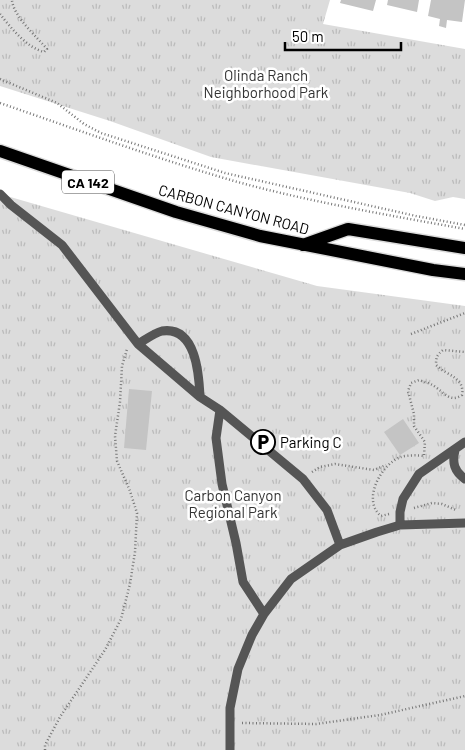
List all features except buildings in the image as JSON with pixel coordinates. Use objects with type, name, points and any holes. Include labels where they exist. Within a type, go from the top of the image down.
[{"type":"main road","name":"CARBON CANYON ROAD","points":[[0,151],[176,212],[260,236],[433,270],[465,274]]},
{"type":"main road","points":[[304,245],[348,229],[465,248]]},
{"type":"lane","points":[[0,194],[11,205],[62,245],[138,344],[200,397],[220,410],[303,479],[327,510],[340,545]]},
{"type":"lane","points":[[138,344],[160,332],[170,331],[181,337],[191,346],[196,359],[200,397]]},
{"type":"lane","points":[[220,410],[216,438],[217,447],[222,484],[243,582],[264,614]]},
{"type":"lane","points":[[400,525],[402,499],[419,474],[465,442]]},
{"type":"lane","points":[[455,450],[452,461],[458,473],[465,479]]},
{"type":"lane","points":[[230,750],[230,708],[238,669],[252,635],[264,614],[291,580],[340,545],[400,525],[465,523]]},
{"type":"path","points":[[0,14],[11,28],[30,46],[44,52],[47,49],[20,17],[12,5],[12,0]]},
{"type":"path","points":[[0,80],[57,103],[84,124],[101,133],[225,173],[416,216],[465,225]]},
{"type":"path","points":[[0,103],[172,162],[236,181],[339,206],[465,229]]},
{"type":"path","points":[[411,334],[465,313]]},
{"type":"path","points":[[45,750],[45,746],[60,717],[81,688],[121,619],[130,584],[135,552],[137,514],[130,491],[117,461],[115,436],[120,402],[122,366],[126,350],[138,344]]},
{"type":"path","points":[[424,455],[425,442],[414,426],[414,414],[408,390],[411,383],[419,380],[434,386],[450,398],[457,398],[462,395],[463,388],[460,381],[442,372],[436,365],[436,359],[443,350],[465,352]]},
{"type":"path","points":[[303,479],[320,467],[336,464],[374,470],[388,465],[401,457],[424,455],[435,464]]},
{"type":"path","points":[[388,465],[377,482],[373,493],[373,503],[377,513],[381,516],[432,503],[460,510]]},
{"type":"path","points":[[230,722],[316,724],[380,715],[465,696]]},
{"type":"green space","name":"Olinda Ranch Neighborhood Park","points":[[0,0],[330,0],[323,24],[465,49],[465,199],[453,197],[435,201],[410,193],[211,157],[110,121],[0,86]]},
{"type":"green space","name":"Carbon Canyon Regional Park","points":[[0,194],[317,286],[465,306],[465,750],[0,750]]},
{"type":"place","name":"Parking C","points":[[263,442]]}]
